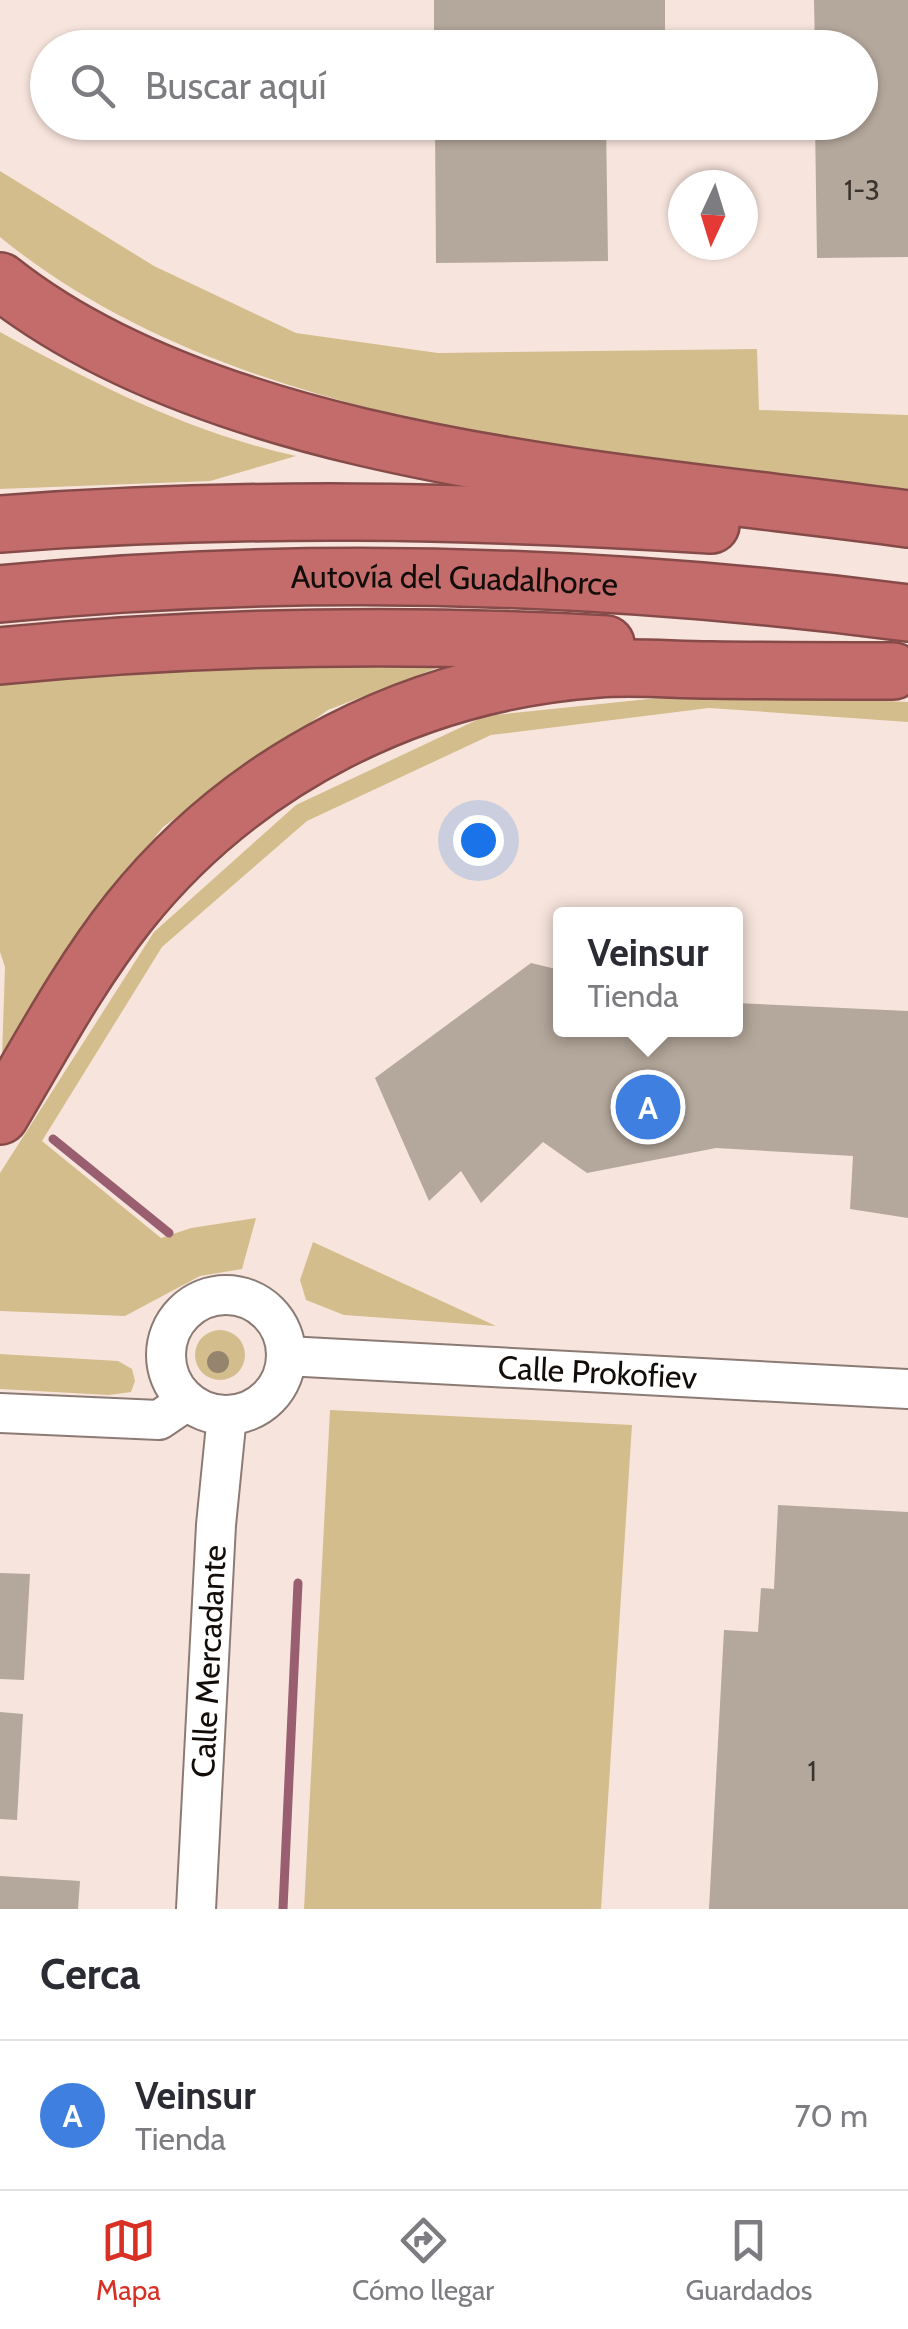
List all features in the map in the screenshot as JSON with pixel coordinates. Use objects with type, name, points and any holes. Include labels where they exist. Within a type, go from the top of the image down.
[{"type":"highway","points":[[0,281],[21,305],[130,360],[257,408],[440,454],[908,518]]},
{"type":"highway","name":"Autovía del Guadalhorce","points":[[0,524],[157,512],[485,511],[743,527],[908,546]]},
{"type":"highway","name":"Autovía del Guadalhorce","points":[[0,594],[126,582],[417,574],[734,590],[908,612]]},
{"type":"highway","points":[[0,656],[101,646],[306,637],[502,638],[689,648],[900,672]]},
{"type":"highway","points":[[0,1116],[75,989],[129,912],[193,840],[290,768],[383,718],[473,686],[599,668],[900,672]]},
{"type":"street","points":[[239,1296],[258,1303],[273,1317],[286,1356],[283,1374],[262,1403],[227,1415],[199,1409],[187,1401],[174,1386],[165,1347],[177,1320],[200,1300],[239,1296]]},
{"type":"street","name":"Calle Prokofiev","points":[[286,1356],[908,1389]]},
{"type":"street","points":[[0,1413],[160,1420],[187,1401]]},
{"type":"street","name":"Calle Mercadante","points":[[196,1909],[216,1526],[227,1415]]},
{"type":"shaded area","points":[[0,171],[154,266],[296,333],[438,353],[757,349],[759,410],[908,415],[908,497],[554,447],[433,423],[314,393],[201,353],[95,302],[0,237]]},
{"type":"shaded area","points":[[0,332],[144,405],[218,434],[296,456],[210,481],[0,489]]},
{"type":"shaded area","points":[[199,663],[442,666],[328,710],[163,827],[62,955],[2,1057],[5,967],[0,952],[0,684]]},
{"type":"shaded area","points":[[707,693],[908,702],[908,722],[709,708],[491,735],[307,821],[162,947],[42,1141],[161,1238],[191,1228],[256,1218],[242,1269],[200,1276],[125,1316],[0,1311],[0,1173],[154,932],[296,805],[485,716]]},
{"type":"shaded area","points":[[313,1242],[496,1326],[344,1315],[306,1300],[300,1280]]},
{"type":"shaded area","points":[[220,1330],[238,1337],[245,1355],[238,1373],[220,1380],[202,1373],[195,1355],[202,1337]]},
{"type":"shaded area","points":[[0,1354],[118,1361],[132,1369],[135,1381],[131,1392],[109,1395],[0,1389]]},
{"type":"shaded area","points":[[330,1410],[632,1425],[601,1909],[304,1909]]},
{"type":"building","points":[[434,0],[665,0],[665,30],[434,30]]},
{"type":"building","points":[[814,0],[908,0],[908,257],[817,258],[815,140],[878,140],[878,30],[815,30]]},
{"type":"building","points":[[435,140],[606,140],[608,261],[436,263]]},
{"type":"building","points":[[531,963],[553,968],[553,1037],[743,1037],[743,1003],[908,1011],[908,1218],[850,1209],[853,1156],[716,1148],[587,1173],[543,1142],[481,1203],[461,1171],[429,1201],[375,1078]]},
{"type":"building","points":[[778,1505],[908,1512],[908,1909],[709,1909],[724,1630],[758,1632],[761,1588],[774,1589]]},
{"type":"building","points":[[0,1573],[30,1574],[24,1680],[0,1679]]},
{"type":"building","points":[[0,1712],[23,1714],[17,1820],[0,1819]]},
{"type":"building","points":[[0,1876],[80,1881],[78,1909],[0,1909]]},
{"type":"waterway","points":[[53,1139],[169,1233]]},
{"type":"waterway","points":[[283,1909],[298,1583]]},
{"type":"place","name":"Veinsur","points":[[648,1107]]}]
